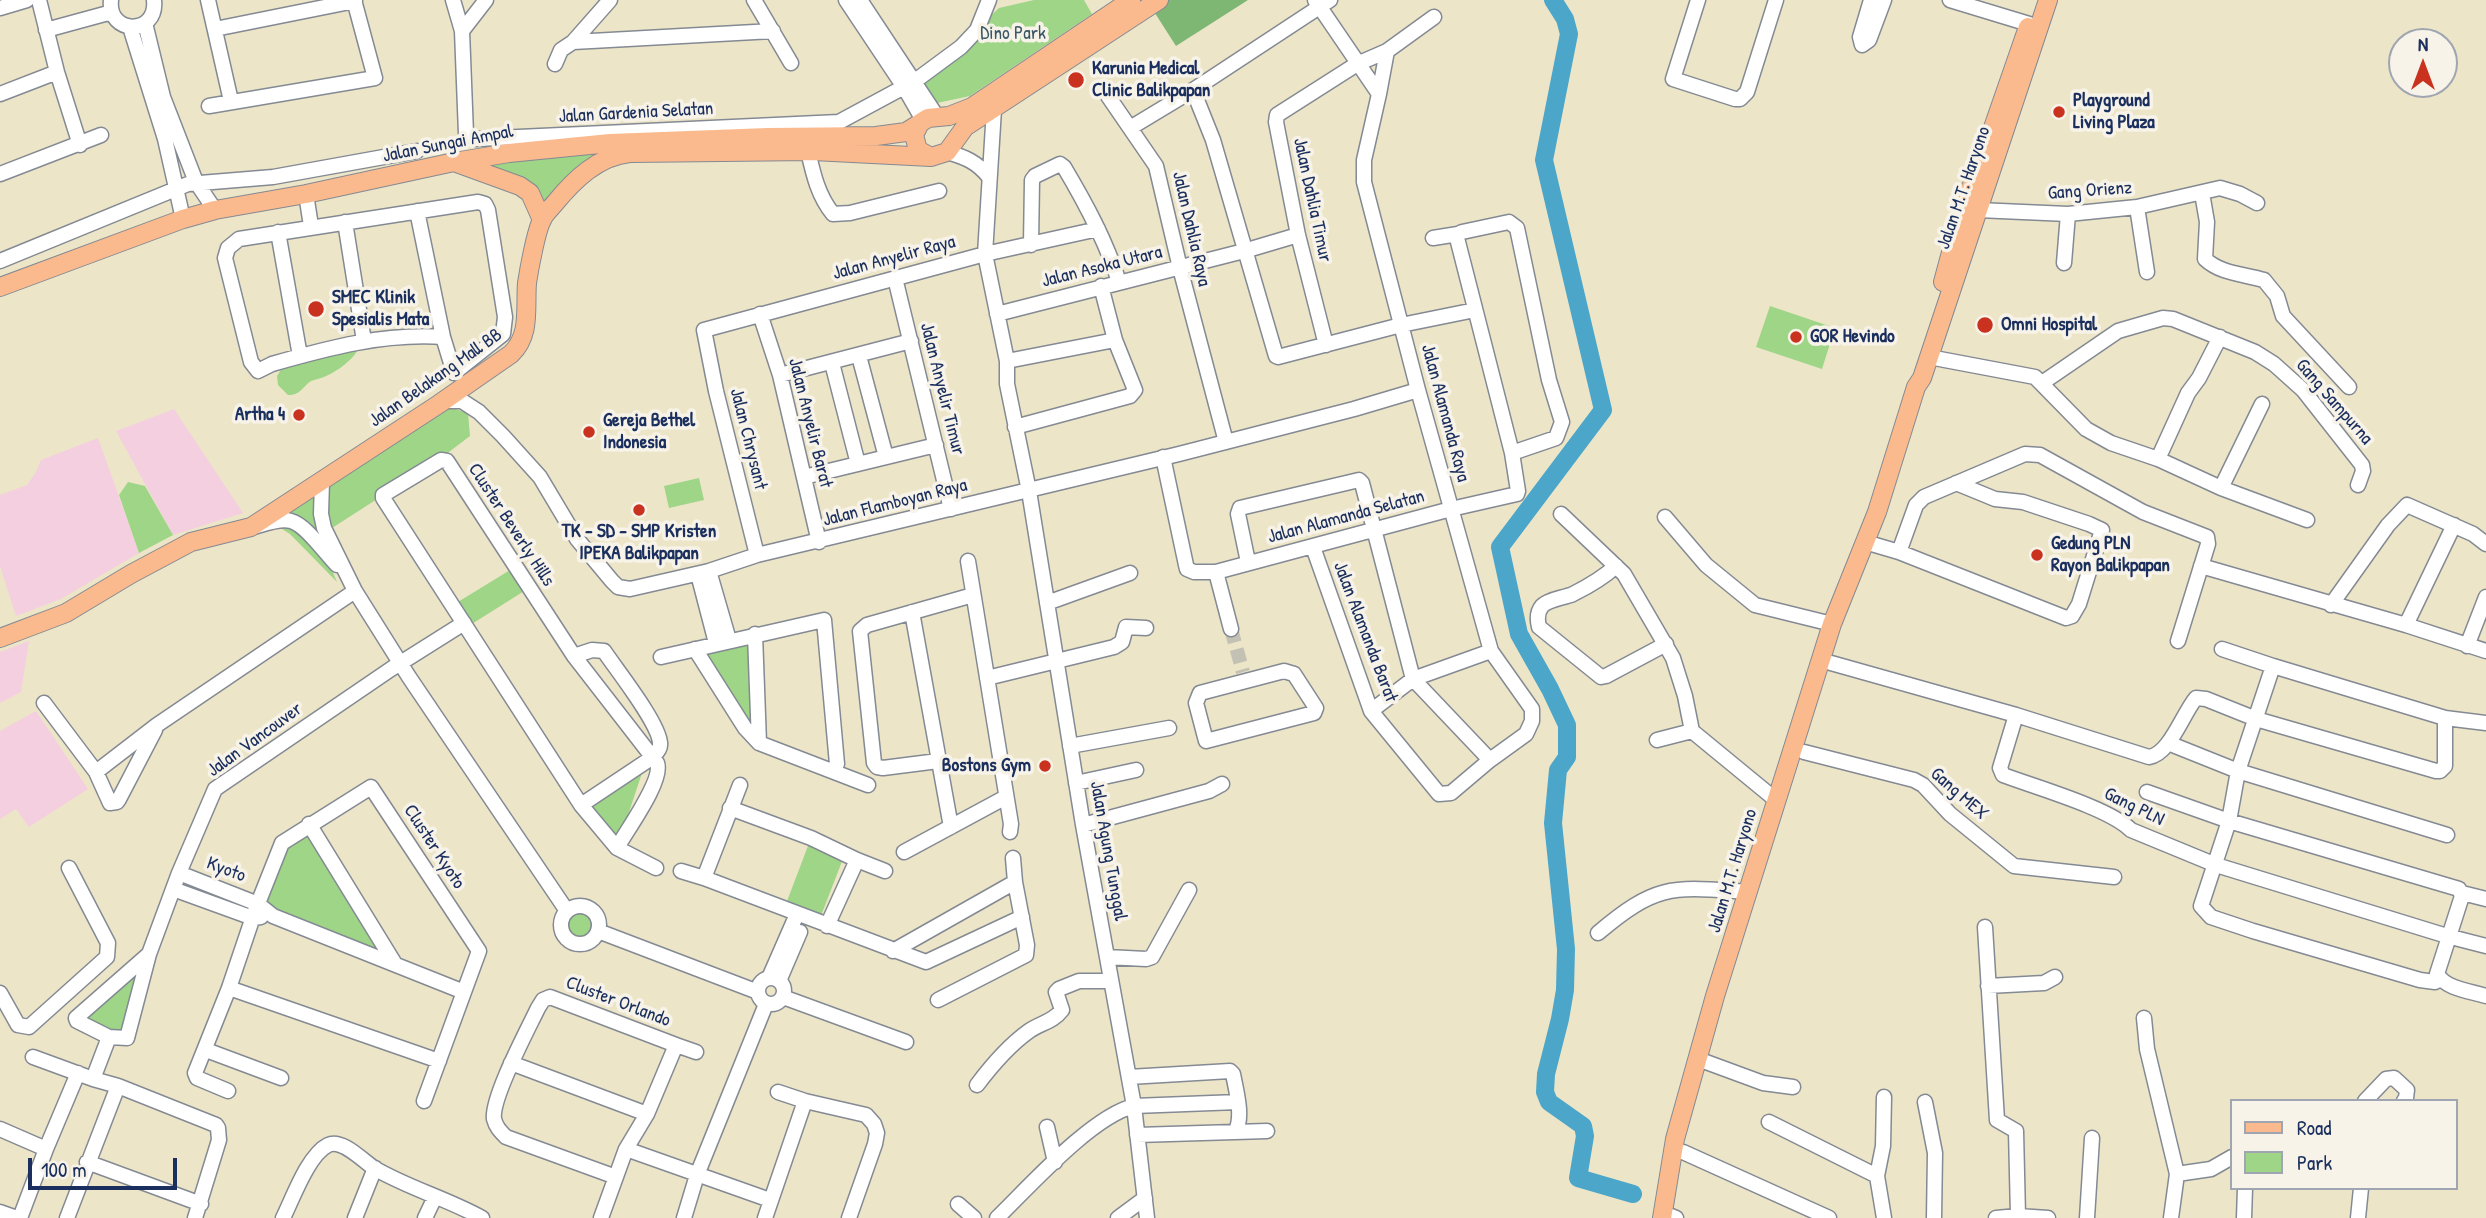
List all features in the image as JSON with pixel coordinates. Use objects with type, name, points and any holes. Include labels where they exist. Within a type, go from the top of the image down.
[{"type":"main road","name":"Jalan Sungai Ampal","points":[[0,287],[183,219],[215,210],[306,194],[454,162],[509,153],[610,143],[779,136],[876,136],[906,132],[926,121],[972,107],[1131,0]]},
{"type":"main road","points":[[808,151],[943,152],[965,127],[1159,0]]},
{"type":"main road","name":"Jalan M.T. Haryono","points":[[1916,387],[1915,367],[1944,278],[1964,204],[1979,168],[2036,0]]},
{"type":"main road","name":"Jalan M.T. Haryono","points":[[1669,1213],[1675,1139],[1698,1052],[1776,800],[1832,624],[1877,512],[1916,387],[1929,357],[2048,0]]},
{"type":"main road","points":[[926,121],[944,121],[953,132],[943,152],[918,150],[914,143],[914,135],[926,121]]},
{"type":"main road","name":"Jalan Belakang Mall BB","points":[[251,527],[443,401],[464,393],[521,345],[527,282],[541,220],[585,171],[621,154],[808,151]]},
{"type":"main road","points":[[454,162],[520,186],[530,193],[541,220]]},
{"type":"main road","points":[[0,638],[66,613],[191,542],[251,527]]},
{"type":"main road","name":"Jalan M.T. Haryono","points":[[1669,1213],[1706,1062],[1848,612],[1865,542]]},
{"type":"street","points":[[0,8],[27,0]]},
{"type":"street","points":[[38,0],[80,145]]},
{"type":"street","points":[[208,0],[231,101]]},
{"type":"street","points":[[209,106],[375,78],[354,0],[285,7],[215,29]]},
{"type":"street","points":[[453,0],[462,31]]},
{"type":"street","points":[[462,31],[486,0]]},
{"type":"street","points":[[555,64],[561,50],[573,42],[610,0]]},
{"type":"street","points":[[754,0],[791,63]]},
{"type":"street","points":[[846,0],[909,84]]},
{"type":"street","points":[[860,0],[909,84],[926,121]]},
{"type":"street","points":[[909,84],[970,39],[977,30],[989,0]]},
{"type":"street","points":[[1698,0],[1673,79],[1740,99],[1747,92],[1776,0]]},
{"type":"street","points":[[1871,0],[1860,37],[1862,44],[1869,40],[1884,0]]},
{"type":"street","points":[[1950,0],[1995,6],[2029,24]]},
{"type":"street","points":[[46,30],[111,6],[119,22],[130,27],[145,23],[153,14],[157,1]]},
{"type":"street","points":[[1130,128],[1194,90],[1322,2],[1357,64],[1379,94]]},
{"type":"street","points":[[1357,64],[1387,51],[1434,17]]},
{"type":"street","points":[[145,23],[163,96],[196,182],[215,210]]},
{"type":"street","points":[[130,27],[165,139],[183,219]]},
{"type":"street","name":"Jalan Gardenia Selatan","points":[[462,31],[465,130],[471,139],[839,122],[909,84]]},
{"type":"street","points":[[573,42],[773,31]]},
{"type":"street","name":"Jalan Alamanda Raya","points":[[1387,51],[1364,160],[1364,182],[1418,390],[1491,651],[1532,709],[1532,721],[1526,734],[1451,793],[1439,794]]},
{"type":"street","name":"Jalan Dahlia Timur","points":[[1326,345],[1298,235],[1276,121],[1277,115],[1357,64]]},
{"type":"street","points":[[0,94],[57,72]]},
{"type":"street","points":[[1194,90],[1213,140],[1276,356],[1475,310]]},
{"type":"street","name":"Jalan Dahlia Raya","points":[[1108,96],[1156,166],[1226,442]]},
{"type":"street","name":"Jalan Agung Tunggal","points":[[994,109],[985,254],[1007,361],[1007,384],[1029,491],[1083,825],[1134,1106],[1147,1218]]},
{"type":"street","points":[[0,174],[101,135]]},
{"type":"street","points":[[808,151],[816,182],[833,214],[850,213],[939,191]]},
{"type":"street","points":[[0,261],[149,201],[177,187],[196,182],[284,175],[417,152]]},
{"type":"street","points":[[943,152],[967,157],[989,177]]},
{"type":"street","points":[[1031,245],[1031,185],[1035,176],[1058,164],[1064,167],[1098,229],[1119,282]]},
{"type":"street","name":"Gang Orienz","points":[[1978,210],[2068,214],[2137,207],[2220,187],[2257,203]]},
{"type":"street","points":[[2202,193],[2207,222],[2205,259],[2212,265],[2264,280],[2277,296],[2283,316],[2349,387]]},
{"type":"street","points":[[306,194],[311,226]]},
{"type":"street","points":[[417,211],[443,337],[454,373],[503,334],[505,317],[485,204],[478,202],[311,226],[239,239],[228,248],[225,258],[251,362],[258,371],[300,356],[364,341],[393,336],[443,337]]},
{"type":"street","points":[[2137,207],[2147,272]]},
{"type":"street","points":[[2064,263],[2068,214]]},
{"type":"street","points":[[345,222],[364,341]]},
{"type":"street","points":[[1433,238],[1509,222],[1517,228],[1546,367],[1562,422],[1556,438],[1512,453],[1458,243],[1458,234]]},
{"type":"street","name":"Jalan Anyelir Raya","points":[[704,331],[706,328],[985,254],[1098,229]]},
{"type":"street","points":[[278,232],[300,356]]},
{"type":"street","name":"Jalan Asoka Utara","points":[[997,314],[1298,235]]},
{"type":"street","name":"Jalan Anyelir Timur","points":[[895,278],[951,509]]},
{"type":"street","points":[[1015,427],[1130,397],[1136,388],[1115,340],[1101,286]]},
{"type":"street","name":"Jalan Anyelir Barat","points":[[760,314],[780,375],[820,542]]},
{"type":"street","name":"Gang Sampurna","points":[[2042,383],[2118,331],[2152,321],[2173,319],[2255,352],[2274,364],[2303,390],[2362,465],[2363,471],[2358,485]]},
{"type":"street","name":"Jalan Chrysant","points":[[704,331],[716,391],[757,555]]},
{"type":"street","points":[[2158,459],[2188,393],[2199,378],[2220,337]]},
{"type":"street","points":[[1007,361],[1115,340]]},
{"type":"street","points":[[780,375],[911,341]]},
{"type":"street","points":[[859,356],[886,457]]},
{"type":"street","points":[[1929,357],[2035,377],[2086,429],[2111,443],[2158,459],[2221,488],[2307,520]]},
{"type":"street","points":[[832,363],[858,464]]},
{"type":"street","name":"Jalan Flamboyan Raya","points":[[464,393],[540,477],[577,539],[618,587],[631,589],[703,572],[757,555],[820,542],[1226,442],[1418,390]]},
{"type":"street","points":[[2221,488],[2262,404]]},
{"type":"street","points":[[804,477],[936,445]]},
{"type":"street","name":"Jalan Alamanda Selatan","points":[[1163,457],[1188,569],[1194,572],[1216,572],[1451,509],[1515,495],[1518,491],[1512,453]]},
{"type":"street","points":[[1899,552],[1919,502],[1924,497],[2025,454],[2040,455],[2143,512],[2204,534],[2209,541],[2178,640]]},
{"type":"street","name":"Cluster Beverly Hills","points":[[617,848],[581,805],[383,495],[441,460],[447,461],[574,656],[653,757]]},
{"type":"street","points":[[1248,562],[1238,514],[1240,508],[1359,480],[1364,485],[1413,679],[1490,760]]},
{"type":"street","points":[[322,481],[322,521],[343,570],[396,666],[566,911]]},
{"type":"street","points":[[1865,542],[1899,552],[2066,618],[2072,616],[2079,604],[2102,530],[2023,502],[1995,499],[1956,483]]},
{"type":"street","points":[[2331,605],[2405,505],[2473,534],[2486,544]]},
{"type":"street","points":[[1561,514],[1624,574],[1673,658],[1692,731],[1776,800]]},
{"type":"street","points":[[1665,517],[1706,565],[1755,605],[1832,624]]},
{"type":"street","points":[[251,527],[292,521],[310,535],[343,570]]},
{"type":"street","points":[[2406,625],[2454,525]]},
{"type":"street","name":"Jalan Alamanda Barat","points":[[1313,547],[1371,711],[1439,794]]},
{"type":"street","points":[[968,561],[1010,832]]},
{"type":"street","points":[[1616,566],[1602,579],[1573,594],[1544,603],[1539,610],[1539,627],[1601,677],[1666,644]]},
{"type":"street","points":[[2202,566],[2486,651]]},
{"type":"street","points":[[703,572],[723,642]]},
{"type":"street","points":[[1216,572],[1231,629]]},
{"type":"street","points":[[1047,603],[1130,573]]},
{"type":"street","points":[[96,772],[158,725],[355,592]]},
{"type":"street","points":[[938,761],[883,768],[874,763],[860,631],[867,625],[973,595]]},
{"type":"street","points":[[2467,646],[2486,597]]},
{"type":"street","points":[[912,612],[951,827]]},
{"type":"street","points":[[661,657],[822,619],[825,621],[837,764],[833,770]]},
{"type":"street","points":[[396,666],[464,623]]},
{"type":"street","points":[[987,678],[1057,663],[1119,645],[1124,629],[1129,626],[1146,628]]},
{"type":"street","points":[[755,634],[759,743]]},
{"type":"street","points":[[695,649],[745,728],[759,743],[868,785]]},
{"type":"street","points":[[2222,649],[2485,728]]},
{"type":"street","points":[[574,656],[592,650],[604,651],[660,741],[660,748],[653,757],[581,805]]},
{"type":"street","points":[[1371,711],[1413,679],[1491,651]]},
{"type":"street","points":[[1831,663],[2016,715],[2149,757],[2155,756],[2168,743],[2196,698],[2206,699],[2256,719],[2436,771],[2445,766],[2445,718]]},
{"type":"street","name":"Jalan Vancouver","points":[[109,1037],[124,1040],[128,1036],[149,954],[163,914],[215,789],[396,666]]},
{"type":"street","points":[[2273,666],[2238,771],[2229,821],[2201,906],[2211,917],[2420,980],[2435,982],[2440,979]]},
{"type":"street","points":[[1284,671],[1292,673],[1316,710],[1314,713],[1207,742],[1196,703],[1198,695],[1244,677],[1284,671]]},
{"type":"street","points":[[44,703],[96,772],[109,802],[117,802],[158,725]]},
{"type":"street","name":"Gang PLN","points":[[2016,715],[2000,768],[2003,775],[2088,806],[2131,830],[2216,865]]},
{"type":"street","points":[[1070,746],[1169,728]]},
{"type":"street","points":[[1657,740],[1692,731]]},
{"type":"street","points":[[2168,743],[2238,771],[2447,835]]},
{"type":"street","name":"Gang MEX","points":[[1804,752],[1914,780],[1923,785],[1950,814],[2014,866],[2114,877]]},
{"type":"street","points":[[653,757],[660,769],[656,781],[617,848],[656,868]]},
{"type":"street","points":[[1076,783],[1136,770]]},
{"type":"street","points":[[1083,825],[1209,791],[1222,784]]},
{"type":"street","points":[[704,878],[740,785]]},
{"type":"street","name":"Cluster Kyoto","points":[[228,1091],[195,1077],[282,843],[370,787],[479,950],[424,1101]]},
{"type":"street","points":[[2147,792],[2229,821],[2457,888],[2462,893],[2486,899]]},
{"type":"street","points":[[904,852],[1006,797]]},
{"type":"street","points":[[730,808],[811,838],[885,871]]},
{"type":"street","points":[[309,824],[395,964]]},
{"type":"street","points":[[937,1000],[1022,958],[1028,951],[1013,858]]},
{"type":"street","points":[[827,926],[857,860]]},
{"type":"street","points":[[2216,865],[2486,946]]},
{"type":"street","points":[[0,993],[18,1025],[29,1027],[107,957],[108,943],[69,869]]},
{"type":"street","points":[[681,872],[704,878],[926,962],[1022,916]]},
{"type":"street","name":"Kyoto","points":[[179,873],[258,904],[273,916]]},
{"type":"street","points":[[893,951],[1015,883]]},
{"type":"street","points":[[1598,933],[1648,896],[1668,890],[1685,888],[1748,892]]},
{"type":"street","points":[[173,889],[253,918],[273,916],[464,992]]},
{"type":"street","points":[[1107,957],[1152,957],[1189,890]]},
{"type":"street","points":[[2462,893],[2437,969],[2440,979],[2448,984],[2486,996]]},
{"type":"street","points":[[580,906],[591,909],[598,919],[598,931],[590,941],[572,942],[564,933],[561,919],[566,911],[580,906]]},
{"type":"street","points":[[774,980],[801,916]]},
{"type":"street","points":[[1985,927],[1997,1120],[2013,1128],[2017,1134],[2018,1216]]},
{"type":"street","points":[[598,931],[762,998],[778,1003],[783,997],[784,988],[774,980],[762,981],[762,998],[697,1175],[684,1218]]},
{"type":"street","points":[[93,1079],[109,1037],[80,1023],[76,1018],[149,954]]},
{"type":"street","points":[[1989,986],[2044,984],[2055,977]]},
{"type":"street","points":[[977,1085],[1000,1055],[1030,1030],[1049,1022],[1059,1014],[1062,1010],[1056,992],[1059,989],[1079,981],[1111,981]]},
{"type":"street","points":[[229,988],[439,1061]]},
{"type":"street","name":"Cluster Orlando","points":[[601,1218],[616,1177],[626,1149],[647,1114],[676,1045],[550,997],[543,1000],[538,1007],[511,1063],[494,1111],[497,1128],[506,1137],[616,1177]]},
{"type":"street","points":[[783,997],[906,1042]]},
{"type":"street","points":[[2144,1018],[2147,1049],[2178,1174],[2171,1218]]},
{"type":"street","points":[[676,1045],[696,1052]]},
{"type":"street","points":[[206,1050],[281,1078]]},
{"type":"street","points":[[33,1057],[118,1086],[210,1122],[218,1128],[219,1140],[198,1211],[87,1162]]},
{"type":"street","points":[[1706,1062],[1763,1083],[1793,1087]]},
{"type":"street","points":[[511,1063],[647,1114]]},
{"type":"street","points":[[1129,1077],[1230,1071],[1233,1074],[1238,1102],[1238,1127],[1235,1132]]},
{"type":"street","points":[[0,1212],[18,1218],[78,1073]]},
{"type":"street","points":[[2367,1099],[2386,1079],[2394,1078],[2407,1090],[2405,1099]]},
{"type":"street","points":[[67,1218],[118,1086]]},
{"type":"street","points":[[778,1092],[866,1115],[874,1124],[877,1133],[875,1144],[849,1218]]},
{"type":"street","points":[[1884,1097],[1883,1146],[1877,1180],[1884,1218]]},
{"type":"street","points":[[765,1218],[805,1101]]},
{"type":"street","points":[[997,1218],[1055,1162],[1106,1117],[1119,1110],[1134,1106],[1238,1102]]},
{"type":"street","points":[[1924,1102],[1935,1153],[1934,1218]]},
{"type":"street","points":[[1769,1122],[1877,1180]]},
{"type":"street","points":[[1047,1127],[1055,1162]]},
{"type":"street","points":[[0,1129],[46,1149]]},
{"type":"street","points":[[1137,1135],[1267,1131]]},
{"type":"street","points":[[2087,1218],[2092,1139]]},
{"type":"street","points":[[283,1218],[310,1163],[329,1143],[338,1143],[375,1168],[482,1218]]},
{"type":"street","points":[[626,1149],[770,1200]]},
{"type":"street","points":[[1683,1152],[1829,1218]]},
{"type":"street","points":[[2178,1174],[2211,1169],[2230,1158]]},
{"type":"street","points":[[355,1218],[375,1168]]},
{"type":"street","points":[[2244,1218],[2245,1190]]},
{"type":"street","points":[[2358,1218],[2361,1190]]},
{"type":"street","points":[[425,1218],[435,1197]]},
{"type":"street","points":[[1118,1218],[1145,1198]]},
{"type":"street","points":[[958,1204],[974,1218]]},
{"type":"street","points":[[1996,1218],[2048,1218]]},
{"type":"shaded area","points":[[174,409],[243,513],[173,535],[116,431]]},
{"type":"shaded area","points":[[98,438],[139,553],[61,599],[16,616],[0,566],[0,495],[27,485],[41,460]]},
{"type":"shaded area","points":[[29,641],[21,692],[0,703],[0,652]]},
{"type":"shaded area","points":[[36,711],[88,789],[29,827],[16,809],[0,819],[0,731]]},
{"type":"green space","name":"Dino Park","points":[[1034,0],[1084,0],[1092,14],[970,96],[937,103],[921,79],[999,8]]},
{"type":"green space","points":[[1168,0],[1248,0],[1176,46],[1153,10]]},
{"type":"green space","points":[[605,153],[542,216],[537,205],[466,166]]},
{"type":"green space","name":"GOR Hevindo","points":[[1770,306],[1835,328],[1822,369],[1756,347]]},
{"type":"green space","points":[[355,348],[357,351],[341,367],[311,381],[296,394],[288,395],[278,385],[277,376],[282,368],[303,364],[311,357]]},
{"type":"green space","points":[[439,404],[468,413],[470,436],[441,458],[318,537],[337,582],[290,534],[282,529],[264,526]]},
{"type":"green space","points":[[699,478],[704,500],[669,508],[664,486]]},
{"type":"green space","points":[[128,482],[145,486],[173,535],[139,553],[119,495]]},
{"type":"green space","points":[[515,567],[529,588],[467,627],[453,605]]},
{"type":"green space","points":[[750,641],[756,733],[704,653]]},
{"type":"green space","points":[[645,764],[617,848],[581,805]]},
{"type":"green space","points":[[309,824],[395,964],[256,913],[282,843]]},
{"type":"green space","points":[[811,838],[846,851],[819,921],[784,909]]},
{"type":"green space","points":[[580,910],[591,914],[595,925],[591,936],[580,940],[569,936],[565,925],[569,914]]},
{"type":"green space","points":[[145,958],[122,1039],[78,1019]]},
{"type":"waterway","points":[[1553,0],[1565,19],[1569,34],[1544,160],[1603,410],[1500,547],[1519,634],[1567,725],[1567,757],[1558,770],[1553,823],[1566,949],[1565,990],[1546,1074],[1545,1092],[1549,1102],[1583,1126],[1585,1136],[1578,1178],[1633,1194]]},
{"type":"tunnel","points":[[1231,629],[1243,672]]},
{"type":"place","name":"Karunia Medical Clinic Balikpapan","points":[[1076,80]]},
{"type":"place","name":"Playground Living Plaza","points":[[2059,112]]},
{"type":"place","name":"SMEC Klinik Spesialis Mata","points":[[316,309]]},
{"type":"place","name":"Omni Hospital","points":[[1985,325]]},
{"type":"place","name":"GOR Hevindo","points":[[1796,337]]},
{"type":"place","name":"Artha 4","points":[[299,415]]},
{"type":"place","name":"Gereja Bethel Indonesia","points":[[589,432]]},
{"type":"place","name":"TK - SD - SMP Kristen IPEKA Balikpapan","points":[[639,510]]},
{"type":"place","name":"Gedung PLN Rayon Balikpapan","points":[[2037,555]]},
{"type":"place","name":"Bostons Gym","points":[[1045,766]]}]
